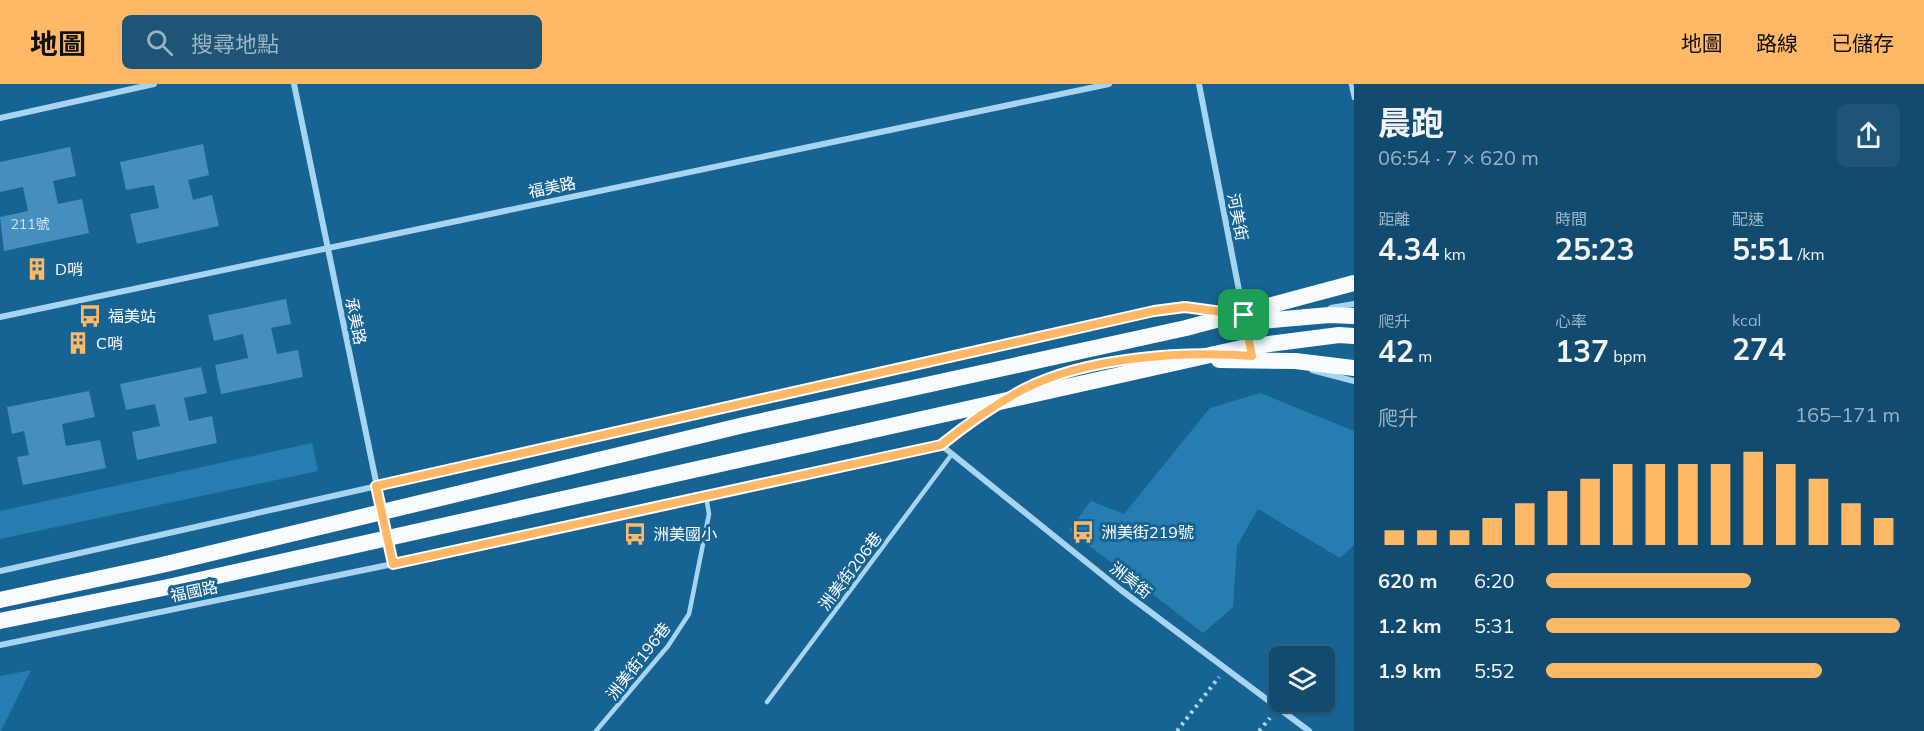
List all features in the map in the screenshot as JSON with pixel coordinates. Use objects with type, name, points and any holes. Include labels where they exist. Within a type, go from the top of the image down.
[{"type":"highway","points":[[0,600],[162,565],[744,425],[1186,328],[1354,283]]},
{"type":"highway","points":[[1186,328],[1329,315],[1354,316]]},
{"type":"highway","points":[[0,621],[168,587],[1246,347],[1339,335],[1354,336]]},
{"type":"highway","points":[[1194,359],[1295,361],[1354,368]]},
{"type":"street","points":[[0,118],[154,84]]},
{"type":"street","name":"承美路","points":[[294,84],[393,564]]},
{"type":"street","name":"福美路","points":[[0,317],[1109,84]]},
{"type":"street","name":"河美街","points":[[1198,84],[1252,356]]},
{"type":"street","points":[[0,571],[1154,311],[1185,307],[1244,315],[1302,315],[1354,304]]},
{"type":"street","points":[[393,564],[941,445],[977,416],[1026,388],[1074,372],[1123,361],[1208,353],[1252,356],[1354,381]]},
{"type":"street","name":"洲美街","points":[[941,445],[1121,590],[1309,731]]},
{"type":"street","name":"福國路","points":[[0,645],[393,564]]},
{"type":"lane","points":[[1351,84],[1354,98]]},
{"type":"lane","name":"洲美街206巷","points":[[767,702],[952,454]]},
{"type":"lane","name":"洲美街196巷","points":[[596,731],[668,646],[689,614],[709,514],[706,496]]},
{"type":"path","points":[[1177,731],[1226,669]]},
{"type":"shaded area","points":[[1260,393],[1354,431],[1354,545],[1340,558],[1258,509],[1237,546],[1233,607],[1203,633],[1069,530],[1091,501],[1124,514],[1210,408]]},
{"type":"shaded area","points":[[312,443],[318,471],[0,539],[0,511]]},
{"type":"shaded area","points":[[31,670],[1,731],[0,731],[0,676]]},
{"type":"building","points":[[203,144],[209,175],[188,180],[193,200],[212,195],[219,226],[137,244],[130,214],[159,208],[154,185],[126,190],[120,162]]},
{"type":"building","points":[[70,147],[76,176],[53,181],[58,204],[82,199],[89,233],[4,251],[0,217],[28,211],[23,187],[0,192],[0,162]]},
{"type":"building","name":"D哨","points":[[44,263],[45,273],[30,276],[28,265]]},
{"type":"building","points":[[286,299],[291,324],[271,328],[277,354],[298,350],[303,377],[221,394],[215,365],[248,358],[243,334],[214,341],[208,315]]},
{"type":"building","name":"C哨","points":[[84,336],[86,346],[72,348],[70,339]]},
{"type":"building","points":[[201,367],[207,393],[184,398],[189,421],[212,416],[217,443],[137,460],[132,432],[160,426],[155,404],[126,410],[120,384]]},
{"type":"building","points":[[89,391],[95,417],[62,424],[66,446],[100,440],[106,468],[23,485],[17,457],[29,455],[24,431],[12,434],[7,407]]},
{"type":"place","name":"D哨","points":[[37,269]]},
{"type":"place","name":"福美站","points":[[90,316]]},
{"type":"place","name":"C哨","points":[[78,343]]},
{"type":"place","name":"洲美街219號","points":[[1083,532]]},
{"type":"place","name":"洲美國小","points":[[635,534]]},
{"type":"route","points":[[1185,307],[1244,315],[1252,356],[1208,353],[1166,356],[1123,361],[1074,372],[1026,388],[977,416],[941,445],[393,564],[376,486],[1154,311],[1185,307]]}]
